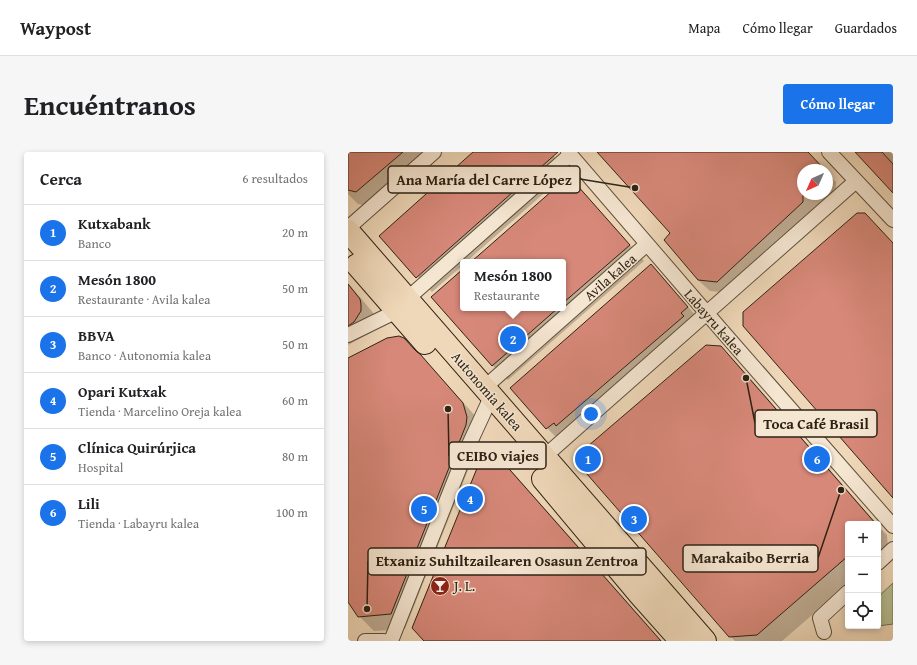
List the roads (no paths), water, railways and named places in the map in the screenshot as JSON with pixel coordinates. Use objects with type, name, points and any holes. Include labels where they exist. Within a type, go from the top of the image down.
[{"type":"main road","name":"Autonomia kalea","points":[[348,231],[402,305]]},
{"type":"main road","name":"Autonomia kalea","points":[[348,254],[402,305],[486,398],[544,457],[705,641]]},
{"type":"main road","name":"Autonomia kalea","points":[[486,398],[640,595],[681,641]]},
{"type":"street","points":[[348,228],[434,152]]},
{"type":"street","points":[[829,152],[893,220]]},
{"type":"street","points":[[348,335],[402,305],[569,153]]},
{"type":"street","name":"Labayru kalea","points":[[569,153],[893,526]]},
{"type":"street","points":[[544,457],[856,181]]},
{"type":"street","name":"Avila kalea","points":[[486,398],[647,244]]},
{"type":"street","points":[[391,641],[453,486],[486,398]]},
{"type":"street","points":[[881,560],[893,549]]},
{"type":"street","points":[[824,632],[820,618],[847,593]]},
{"type":"street","points":[[365,641],[384,641]]},
{"type":"place","name":"Ana María del Carre López","points":[[635,188]]},
{"type":"place","name":"Mesón 1800","points":[[513,339]]},
{"type":"place","name":"Toca Café Brasil","points":[[746,378]]},
{"type":"place","name":"CEIBO viajes","points":[[448,409]]},
{"type":"place","name":"Kutxabank","points":[[588,459]]},
{"type":"place","name":"Lili","points":[[817,459]]},
{"type":"place","name":"Marakaibo Berria","points":[[841,490]]},
{"type":"place","name":"Opari Kutxak","points":[[470,499]]},
{"type":"place","name":"Clínica Quirúrjica","points":[[424,509]]},
{"type":"place","name":"BBVA","points":[[634,519]]},
{"type":"place","name":"J. L.","points":[[440,586]]},
{"type":"place","name":"Etxaniz Suhiltzailearen Osasun Zentroa","points":[[367,609]]}]
